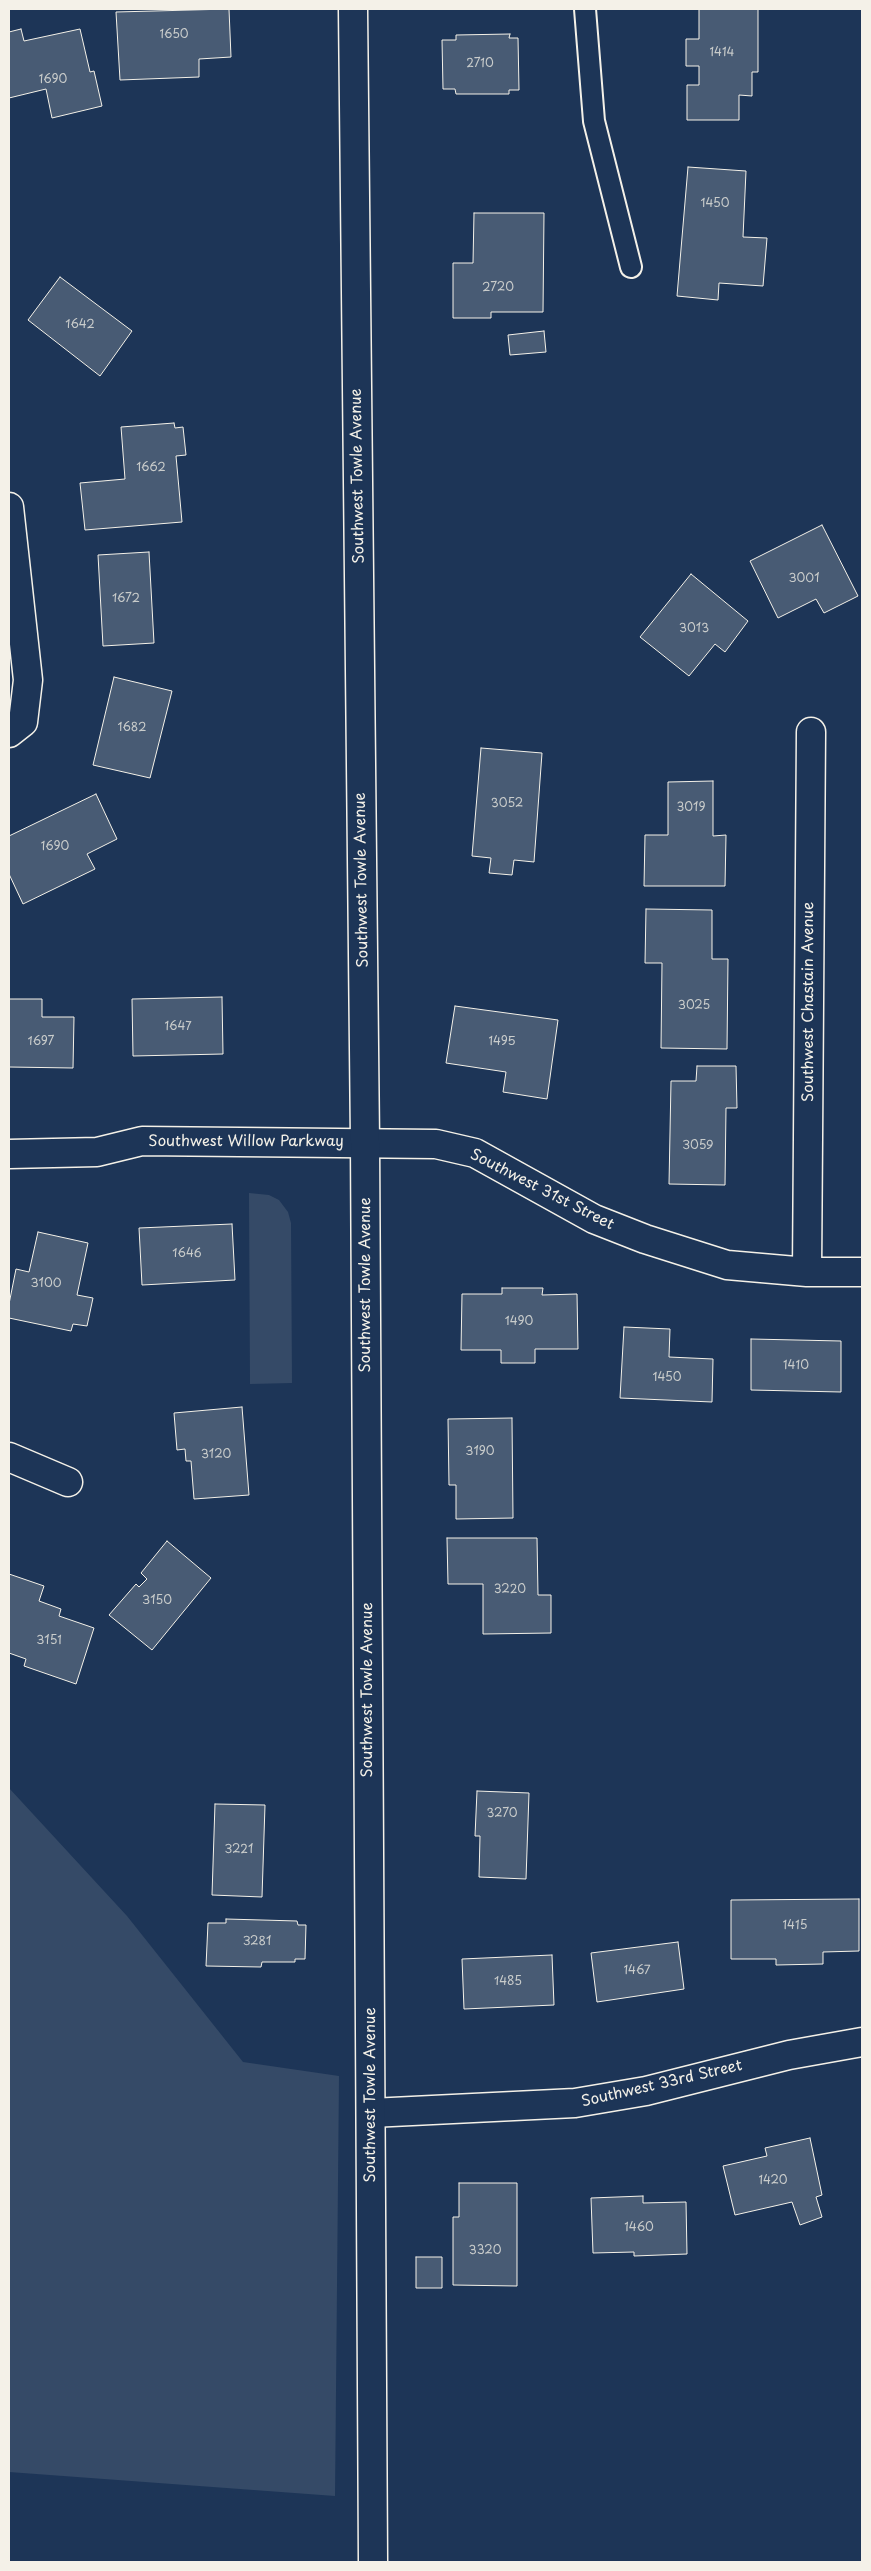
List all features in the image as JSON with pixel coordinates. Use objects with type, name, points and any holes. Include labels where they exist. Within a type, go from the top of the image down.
[{"type":"main road","name":"Southwest Towle Avenue","points":[[352,9],[365,1142],[373,2562]]},
{"type":"main road","points":[[9,507],[28,680],[23,722],[9,733]]},
{"type":"main road","name":"Southwest Chastain Avenue","points":[[807,1272],[811,732]]},
{"type":"main road","name":"Southwest Willow Parkway","points":[[9,1154],[97,1152],[142,1141],[365,1142]]},
{"type":"main road","name":"Southwest 31st Street","points":[[365,1142],[436,1144],[475,1153],[594,1219],[645,1239],[727,1266],[807,1272],[862,1272]]},
{"type":"main road","points":[[9,1457],[68,1482]]},
{"type":"main road","name":"Southwest 33rd Street","points":[[371,2113],[575,2104],[646,2090],[789,2055],[862,2042]]},
{"type":"lane","points":[[586,9],[594,121],[631,267]]},
{"type":"shaded area","points":[[249,1193],[269,1195],[279,1200],[288,1212],[291,1223],[292,1383],[250,1384]]},
{"type":"shaded area","points":[[9,1788],[127,1916],[243,2062],[339,2076],[335,2496],[9,2472]]},
{"type":"building","points":[[229,9],[231,57],[199,59],[199,77],[120,80],[116,12]]},
{"type":"building","points":[[699,9],[758,9],[758,72],[752,72],[752,96],[739,95],[739,120],[687,120],[687,85],[699,85],[699,66],[686,66],[686,39],[699,39]]},
{"type":"building","points":[[21,29],[24,41],[80,29],[90,72],[94,71],[102,106],[52,118],[46,89],[9,98],[9,32]]},
{"type":"building","points":[[510,34],[509,38],[518,38],[519,90],[509,90],[509,94],[456,94],[455,89],[443,89],[442,40],[456,40],[456,35]]},
{"type":"building","points":[[688,167],[746,171],[743,237],[767,238],[763,286],[719,283],[718,300],[677,296]]},
{"type":"building","points":[[474,213],[544,213],[543,312],[491,312],[491,318],[453,318],[453,263],[473,263]]},
{"type":"building","points":[[60,277],[132,331],[100,376],[28,320]]},
{"type":"building","points":[[544,331],[546,352],[510,355],[508,335]]},
{"type":"building","points":[[174,423],[175,428],[183,427],[186,455],[176,456],[182,522],[85,530],[80,483],[125,479],[121,427]]},
{"type":"building","points":[[822,525],[858,596],[824,613],[816,599],[778,618],[750,561]]},
{"type":"building","points":[[149,552],[154,643],[103,646],[98,555]]},
{"type":"building","points":[[691,574],[748,621],[725,652],[715,644],[689,676],[640,637]]},
{"type":"building","points":[[114,677],[172,691],[150,778],[93,765]]},
{"type":"building","points":[[481,748],[542,753],[534,862],[514,860],[512,875],[489,873],[491,858],[472,856]]},
{"type":"building","points":[[713,781],[713,836],[726,835],[725,886],[644,886],[645,835],[668,835],[668,782]]},
{"type":"building","points":[[96,794],[117,839],[87,854],[95,869],[23,904],[9,874],[9,836]]},
{"type":"building","points":[[646,909],[712,910],[712,959],[728,959],[727,1049],[661,1048],[662,963],[645,963]]},
{"type":"building","points":[[222,997],[223,1054],[133,1056],[132,999]]},
{"type":"building","points":[[9,999],[42,999],[42,1017],[74,1017],[73,1068],[9,1067]]},
{"type":"building","points":[[455,1006],[558,1020],[547,1099],[503,1092],[506,1072],[446,1063]]},
{"type":"building","points":[[697,1066],[736,1066],[737,1108],[726,1108],[725,1185],[669,1184],[671,1081],[696,1081]]},
{"type":"building","points":[[232,1224],[235,1280],[142,1285],[139,1228]]},
{"type":"building","points":[[38,1232],[88,1243],[77,1295],[93,1298],[87,1326],[73,1324],[71,1331],[9,1318],[9,1304],[16,1269],[29,1272]]},
{"type":"building","points":[[502,1288],[543,1288],[542,1295],[577,1294],[578,1349],[535,1349],[535,1363],[501,1363],[501,1350],[461,1350],[462,1294],[502,1294]]},
{"type":"building","points":[[624,1327],[670,1329],[669,1357],[713,1359],[712,1402],[620,1398]]},
{"type":"building","points":[[751,1339],[841,1341],[841,1392],[751,1390]]},
{"type":"building","points":[[242,1407],[249,1495],[194,1499],[191,1461],[186,1461],[185,1449],[177,1450],[174,1413]]},
{"type":"building","points":[[512,1418],[513,1518],[456,1519],[456,1485],[449,1485],[448,1419]]},
{"type":"building","points":[[447,1538],[537,1538],[538,1595],[551,1595],[551,1633],[483,1634],[483,1584],[448,1584]]},
{"type":"building","points":[[167,1541],[211,1578],[152,1650],[109,1615],[136,1584],[139,1587],[147,1579],[141,1573]]},
{"type":"building","points":[[9,1574],[44,1586],[39,1601],[61,1609],[59,1616],[94,1628],[76,1684],[24,1666],[26,1659],[9,1653]]},
{"type":"building","points":[[477,1791],[529,1793],[526,1879],[479,1877],[480,1836],[475,1836]]},
{"type":"building","points":[[215,1804],[265,1805],[262,1897],[212,1895]]},
{"type":"building","points":[[859,1899],[859,1951],[823,1952],[823,1964],[776,1965],[776,1959],[731,1959],[731,1900]]},
{"type":"building","points":[[226,1919],[297,1921],[298,1925],[306,1925],[305,1959],[295,1959],[295,1962],[262,1962],[261,1967],[206,1966],[208,1923],[226,1923]]},
{"type":"building","points":[[678,1942],[684,1989],[597,2002],[591,1953]]},
{"type":"building","points":[[552,1955],[554,2005],[464,2009],[462,1959]]},
{"type":"building","points":[[810,2138],[822,2195],[816,2197],[822,2217],[800,2225],[792,2202],[735,2215],[723,2166],[767,2156],[765,2148]]},
{"type":"building","points":[[459,2183],[517,2183],[517,2286],[453,2285],[453,2217],[459,2217]]},
{"type":"building","points":[[643,2196],[643,2203],[686,2202],[687,2254],[634,2256],[634,2252],[593,2253],[591,2198]]},
{"type":"building","points":[[416,2257],[442,2257],[442,2288],[416,2288]]}]
